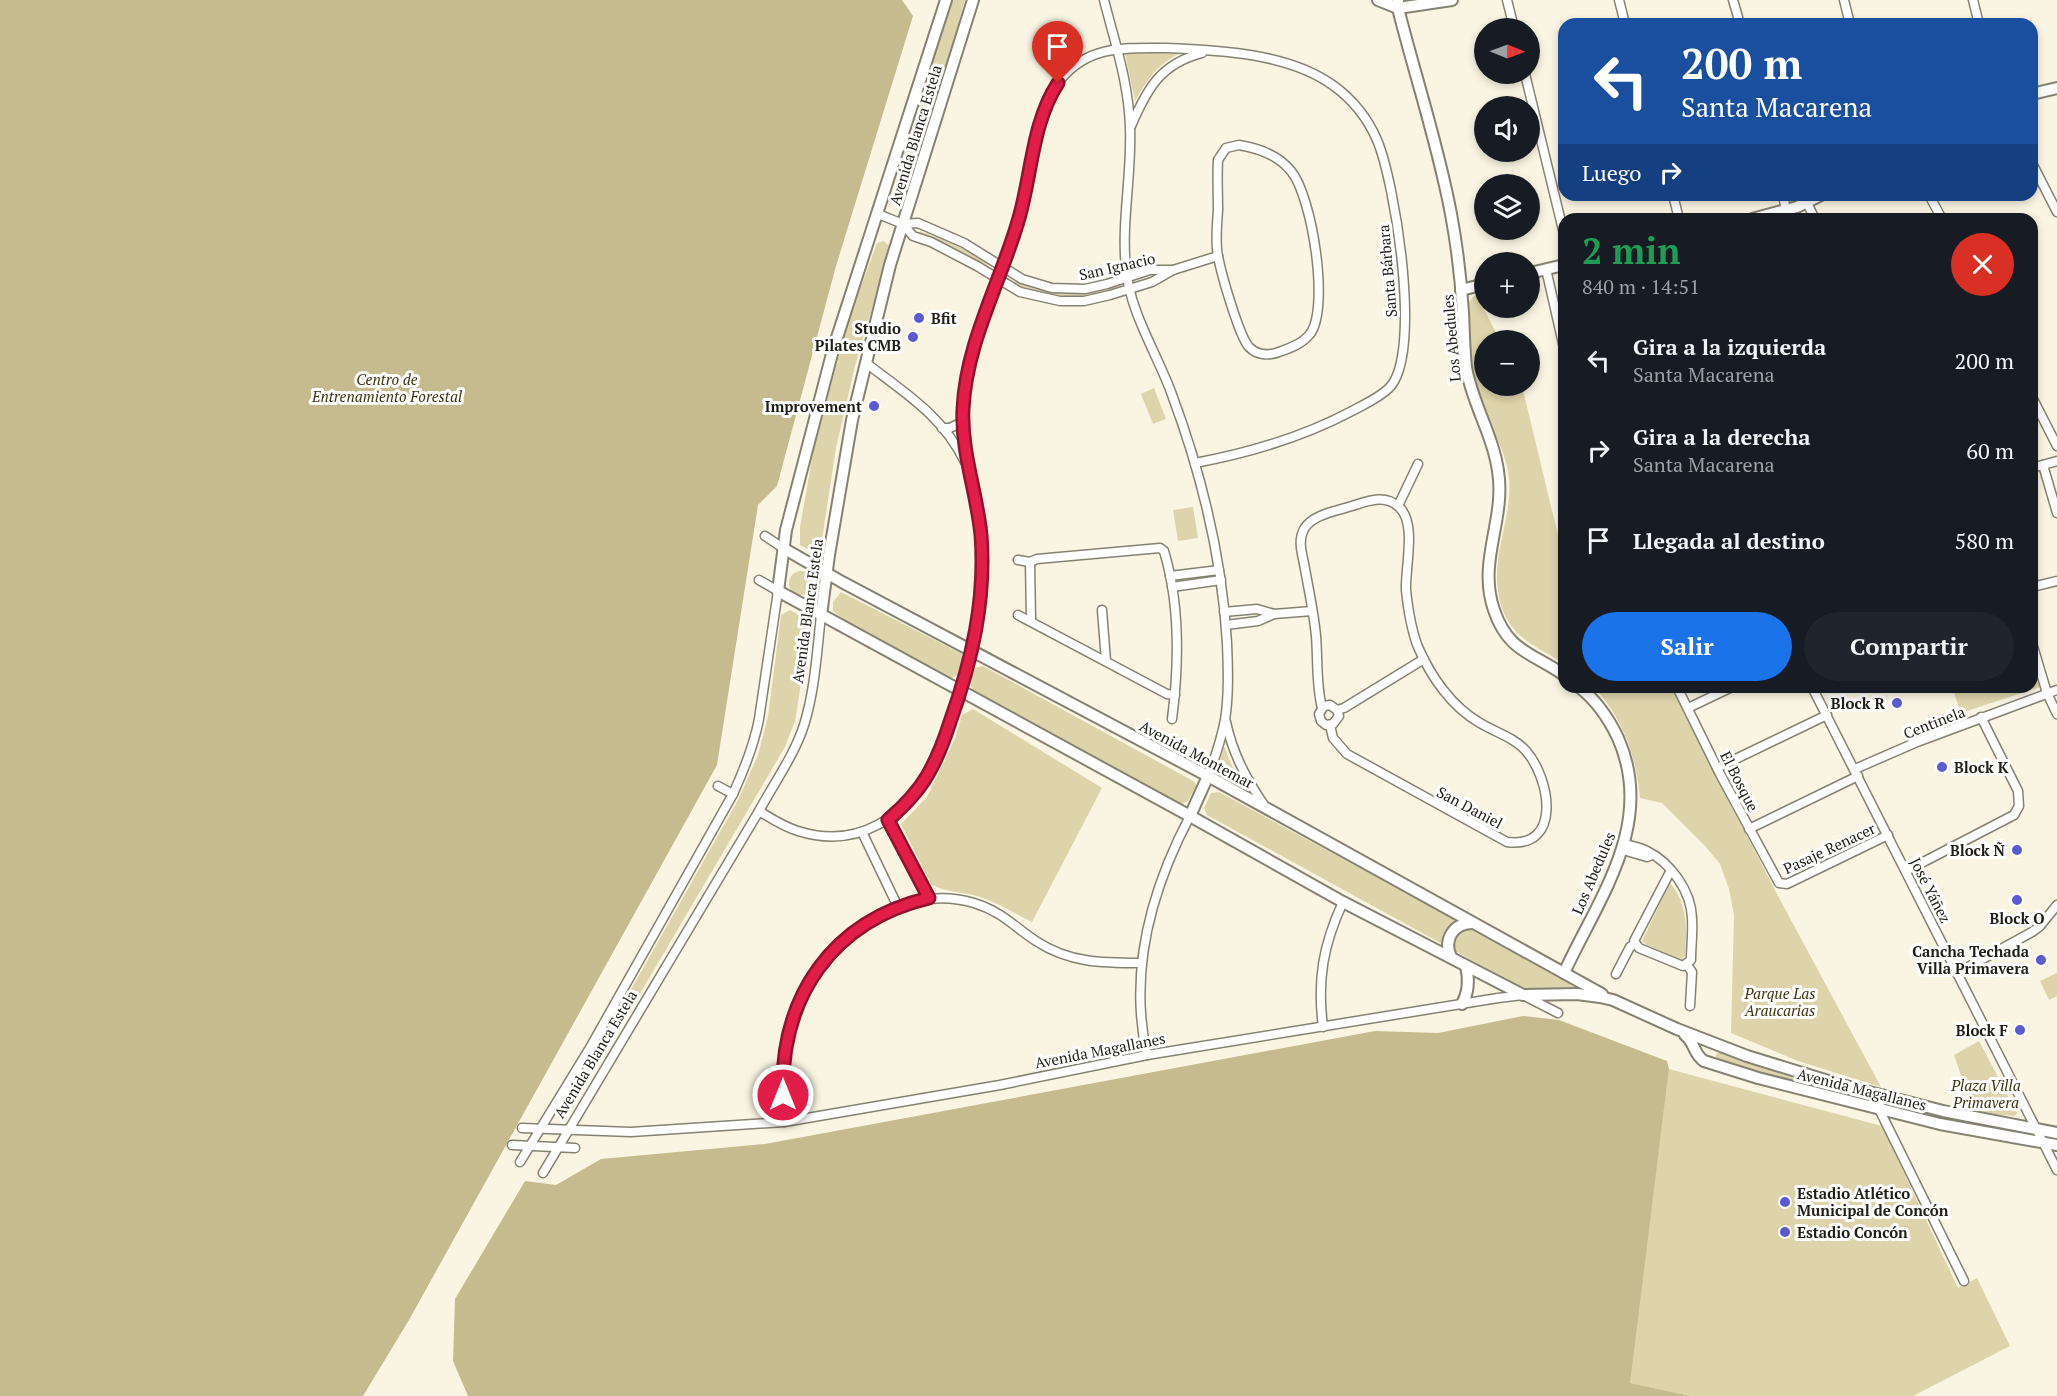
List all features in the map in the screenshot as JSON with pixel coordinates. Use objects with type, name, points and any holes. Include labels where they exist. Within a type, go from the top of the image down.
[{"type":"main road","name":"Avenida Blanca Estela","points":[[778,591],[783,548],[802,465],[833,350],[946,0]]},
{"type":"main road","name":"Avenida Blanca Estela","points":[[821,615],[848,438],[890,265],[973,0]]},
{"type":"main road","points":[[1378,0],[1398,4],[1452,0]]},
{"type":"main road","name":"Los Abedules","points":[[1398,4],[1451,212],[1461,290],[1466,368],[1471,390],[1494,451],[1499,475],[1498,513],[1488,569],[1491,601],[1504,632],[1517,646],[1531,657],[1558,672]]},
{"type":"main road","points":[[2038,93],[2057,88]]},
{"type":"main road","points":[[1778,213],[1810,201]]},
{"type":"main road","points":[[1540,270],[1558,266]]},
{"type":"main road","points":[[1461,290],[1474,287]]},
{"type":"main road","name":"Avenida Montemar","points":[[783,548],[1208,776],[1613,1000]]},
{"type":"main road","points":[[778,591],[1343,902],[1523,995]]},
{"type":"main road","name":"Los Abedules","points":[[1564,974],[1624,847],[1630,820],[1631,796],[1625,757],[1609,721],[1586,693]]},
{"type":"main road","points":[[1190,816],[1208,776]]},
{"type":"main road","points":[[1451,957],[1448,946],[1451,934],[1463,924],[1473,923]]},
{"type":"main road","points":[[1462,1004],[1468,983],[1466,966]]},
{"type":"main road","name":"Avenida Magallanes","points":[[1523,995],[1577,994],[1613,1000],[1677,1029],[1777,1066],[1943,1111],[2057,1133]]},
{"type":"main road","name":"Avenida Magallanes","points":[[1677,1029],[1692,1040],[1698,1057],[1758,1078],[1940,1124],[2057,1145]]},
{"type":"main road","points":[[1710,1063],[1711,1052],[1714,1048],[1725,1047]]},
{"type":"street","points":[[1104,0],[1127,90],[1130,130],[1125,224],[1127,277],[1132,299],[1189,441],[1221,580],[1228,663],[1225,719],[1208,776]]},
{"type":"street","points":[[1507,0],[1512,18]]},
{"type":"street","points":[[1619,0],[1624,18]]},
{"type":"street","points":[[1734,0],[1738,18]]},
{"type":"street","points":[[1844,0],[1848,18]]},
{"type":"street","points":[[1972,0],[1977,18]]},
{"type":"street","name":"Santa Bárbara","points":[[967,468],[963,422],[965,389],[972,355],[1019,219],[1044,110],[1052,91],[1064,75],[1078,63],[1095,54],[1118,49],[1211,51],[1255,57],[1305,69],[1339,90],[1366,119],[1383,154],[1395,211],[1403,277],[1404,354],[1401,369],[1390,388],[1354,410],[1291,439],[1195,463]]},
{"type":"street","name":"Santa Bárbara","points":[[1130,130],[1156,78],[1185,58],[1211,51]]},
{"type":"street","points":[[1527,84],[1559,213]]},
{"type":"street","points":[[1239,145],[1270,154],[1293,174],[1312,231],[1318,275],[1318,304],[1315,326],[1307,338],[1295,346],[1271,355],[1260,354],[1250,348],[1238,323],[1218,256],[1218,165],[1220,156],[1230,146],[1239,145]]},
{"type":"street","points":[[2038,175],[2057,212]]},
{"type":"street","points":[[1784,201],[1786,211]]},
{"type":"street","points":[[1807,203],[1812,213]]},
{"type":"street","name":"San Ignacio","points":[[878,214],[903,224],[918,223],[938,231],[1032,283],[1063,289],[1096,287],[1150,270],[1173,270]]},
{"type":"street","name":"San Ignacio","points":[[903,224],[914,236],[949,251],[1020,292],[1060,301],[1094,299],[1130,289],[1152,282],[1173,270],[1218,256]]},
{"type":"street","points":[[1546,269],[1558,322]]},
{"type":"street","points":[[759,812],[787,827],[808,834],[830,836],[862,832],[888,820],[909,801],[926,778],[939,752],[973,651],[981,600],[982,555],[977,511],[967,468],[956,446],[942,428],[909,394],[866,363]]},
{"type":"street","points":[[2038,409],[2057,446]]},
{"type":"street","points":[[942,428],[950,428],[963,422]]},
{"type":"street","points":[[2038,466],[2057,461]]},
{"type":"street","points":[[1398,506],[1418,464]]},
{"type":"street","points":[[2043,465],[2057,513]]},
{"type":"street","name":"San Daniel","points":[[1376,499],[1388,500],[1398,506],[1408,522],[1407,602],[1413,631],[1424,659],[1438,684],[1468,716],[1520,745],[1533,759],[1542,777],[1547,805],[1544,823],[1541,831],[1520,843],[1507,842],[1341,750],[1330,725],[1323,723],[1320,718],[1322,708],[1318,693],[1316,640],[1301,544],[1302,534],[1307,525],[1315,519],[1376,499]]},
{"type":"street","name":"Avenida Montemar","points":[[765,536],[783,548]]},
{"type":"street","points":[[1018,560],[1030,562],[1037,559],[1160,548],[1165,553],[1172,587],[1177,654],[1172,719]]},
{"type":"street","points":[[1030,562],[1031,621]]},
{"type":"street","points":[[1170,576],[1219,570]]},
{"type":"street","points":[[759,580],[778,591]]},
{"type":"street","points":[[1172,587],[1221,580]]},
{"type":"street","points":[[2038,586],[2057,581]]},
{"type":"street","name":"Avenida Blanca Estela","points":[[520,1162],[591,1046],[733,794],[744,770],[755,738],[778,591]]},
{"type":"street","points":[[1224,612],[1257,609],[1274,614]]},
{"type":"street","points":[[1102,610],[1106,662]]},
{"type":"street","points":[[1226,625],[1258,621],[1274,614],[1312,611]]},
{"type":"street","name":"Avenida Blanca Estela","points":[[543,1173],[759,812],[804,727],[821,615]]},
{"type":"street","points":[[1018,615],[1167,694],[1175,695]]},
{"type":"street","points":[[1337,710],[1352,704],[1424,659]]},
{"type":"street","points":[[2038,662],[2057,714]]},
{"type":"street","name":"Centinela","points":[[1749,829],[1857,773],[1981,717],[2057,690]]},
{"type":"street","name":"El Bosque","points":[[1680,693],[1749,829],[1777,881],[1782,885]]},
{"type":"street","points":[[1688,708],[1719,693]]},
{"type":"street","name":"José Yáñez","points":[[1815,693],[2057,1170]]},
{"type":"street","points":[[1322,708],[1330,705],[1337,710],[1338,719],[1330,725]]},
{"type":"street","points":[[1717,768],[1827,714]]},
{"type":"street","points":[[1906,871],[2007,820],[2017,812],[2020,799],[2018,791],[1981,717]]},
{"type":"street","points":[[1225,719],[1230,742],[1240,766],[1266,808]]},
{"type":"street","points":[[718,786],[733,794]]},
{"type":"street","points":[[1147,1054],[1139,983],[1141,963],[1155,896],[1171,854],[1190,816]]},
{"type":"street","points":[[888,820],[929,898]]},
{"type":"street","points":[[862,832],[898,907]]},
{"type":"street","name":"Pasaje Renacer","points":[[1782,885],[1888,835]]},
{"type":"street","points":[[1624,847],[1647,857],[1652,855],[1671,870],[1681,884],[1693,918],[1691,960],[1687,965],[1680,966],[1639,948],[1635,944]]},
{"type":"street","points":[[1635,944],[1635,939],[1671,870]]},
{"type":"street","points":[[784,1122],[784,1052],[791,1023],[802,994],[818,968],[837,946],[860,928],[898,907],[929,898],[963,901],[985,907],[1012,921],[1042,945],[1073,958],[1096,963],[1141,963]]},
{"type":"street","points":[[1323,1028],[1320,981],[1322,964],[1326,942],[1343,902]]},
{"type":"street","points":[[1958,973],[2032,932],[2057,905]]},
{"type":"street","points":[[1616,974],[1630,947],[1635,944]]},
{"type":"street","points":[[1687,965],[1692,972],[1689,1006]]},
{"type":"street","points":[[1523,995],[1558,1013]]},
{"type":"street","name":"Avenida Magallanes","points":[[522,1128],[631,1132],[784,1122],[1000,1085],[1147,1054],[1523,995]]},
{"type":"street","points":[[1882,1096],[1879,1109],[1964,1281]]},
{"type":"street","points":[[512,1145],[575,1148]]},
{"type":"green space","name":"Centro de Entrenamiento Forestal","points":[[0,0],[902,0],[913,16],[836,266],[777,486],[758,505],[717,765],[409,1320],[363,1396],[0,1396]]},
{"type":"green space","points":[[952,0],[965,0],[905,200],[896,202],[892,195]]},
{"type":"green space","points":[[1125,54],[1178,54],[1153,74],[1135,101]]},
{"type":"green space","points":[[920,231],[967,251],[989,266],[919,234]]},
{"type":"green space","points":[[884,241],[890,247],[855,366],[836,448],[821,546],[817,554],[800,545],[800,527],[813,453],[848,322],[877,243]]},
{"type":"green space","points":[[1016,281],[1041,290],[1065,293],[1117,286],[1116,289],[1103,293],[1064,297],[1026,290],[1014,284]]},
{"type":"green space","points":[[1474,296],[1474,318],[1489,318],[1495,330],[1474,330],[1474,375],[1468,303]]},
{"type":"green space","points":[[1154,388],[1166,419],[1153,424],[1141,394]]},
{"type":"green space","points":[[1480,396],[1524,396],[1558,535],[1558,660],[1515,631],[1504,613],[1497,578],[1507,512],[1509,478],[1501,447]]},
{"type":"green space","points":[[1193,507],[1198,538],[1178,541],[1173,510]]},
{"type":"green space","points":[[801,571],[806,572],[812,578],[812,588],[806,594],[801,595],[796,594],[790,588],[789,583],[790,578],[796,572]]},
{"type":"green space","points":[[841,592],[962,654],[963,660],[958,675],[951,678],[846,621],[833,611],[833,602]]},
{"type":"green space","points":[[790,610],[806,619],[809,634],[795,721],[785,747],[571,1111],[563,1110],[738,800],[758,755],[768,716],[781,615]]},
{"type":"green space","points":[[983,666],[1195,782],[1196,786],[1188,801],[1182,804],[972,689],[970,683],[975,668]]},
{"type":"green space","name":"Parque Las Araucarias","points":[[1599,693],[1674,693],[1778,896],[1881,1087],[1798,1061],[1731,1033],[1734,915],[1729,889],[1720,864],[1662,803],[1640,798],[1635,767],[1626,738]]},
{"type":"green space","points":[[1954,693],[2022,693],[1961,713]]},
{"type":"green space","points":[[973,709],[1102,788],[1032,922],[984,898],[931,884],[901,824],[927,797],[955,739],[962,715]]},
{"type":"green space","points":[[1224,746],[1234,771],[1246,788],[1218,771]]},
{"type":"green space","points":[[1219,792],[1458,921],[1446,931],[1444,945],[1207,815],[1204,808],[1211,793]]},
{"type":"green space","points":[[1670,883],[1680,900],[1685,918],[1685,956],[1681,960],[1642,941]]},
{"type":"green space","points":[[1468,928],[1576,987],[1525,990],[1455,951],[1456,937]]},
{"type":"green space","points":[[2057,973],[2057,996],[2049,1000],[2040,981]]},
{"type":"green space","points":[[1523,1016],[1559,1020],[1667,1061],[1669,1069],[1630,1383],[1691,1396],[468,1396],[453,1361],[455,1299],[525,1181],[556,1185],[601,1159],[765,1144],[1375,1031],[1438,1033]]},
{"type":"green space","name":"Plaza Villa Primavera","points":[[1979,1041],[2017,1113],[2015,1116],[1974,1113],[1954,1055]]},
{"type":"green space","points":[[1722,1051],[1871,1097],[1870,1102],[1747,1071],[1716,1060],[1716,1054]]},
{"type":"green space","name":"Estadio Atlético Municipal de Concón","points":[[1669,1069],[1882,1126],[1958,1288],[1977,1278],[2010,1346],[1913,1396],[1691,1396],[1629,1383]]},
{"type":"green space","points":[[1893,1105],[2020,1130],[2022,1135],[1892,1109]]},
{"type":"place","name":"Bfit","points":[[919,318]]},
{"type":"place","name":"Studio Pilates CMB","points":[[913,337]]},
{"type":"place","name":"Improvement","points":[[874,406]]},
{"type":"place","name":"Block R","points":[[1897,703]]},
{"type":"place","name":"Block K","points":[[1942,767]]},
{"type":"place","name":"Block Ñ","points":[[2017,850]]},
{"type":"place","name":"Block O","points":[[2017,900]]},
{"type":"place","name":"Cancha Techada Villa Primavera","points":[[2041,960]]},
{"type":"place","name":"Block F","points":[[2020,1030]]},
{"type":"place","name":"Estadio Atlético Municipal de Concón","points":[[1785,1202]]},
{"type":"place","name":"Estadio Concón","points":[[1785,1232]]},
{"type":"route","points":[[783,1095],[784,1052],[787,1037],[802,994],[818,968],[848,936],[872,920],[908,903],[929,898],[888,820],[909,801],[933,765],[961,692],[973,651],[981,600],[982,555],[977,511],[967,468],[963,422],[965,389],[976,340],[1019,219],[1044,110],[1058,83]]}]
